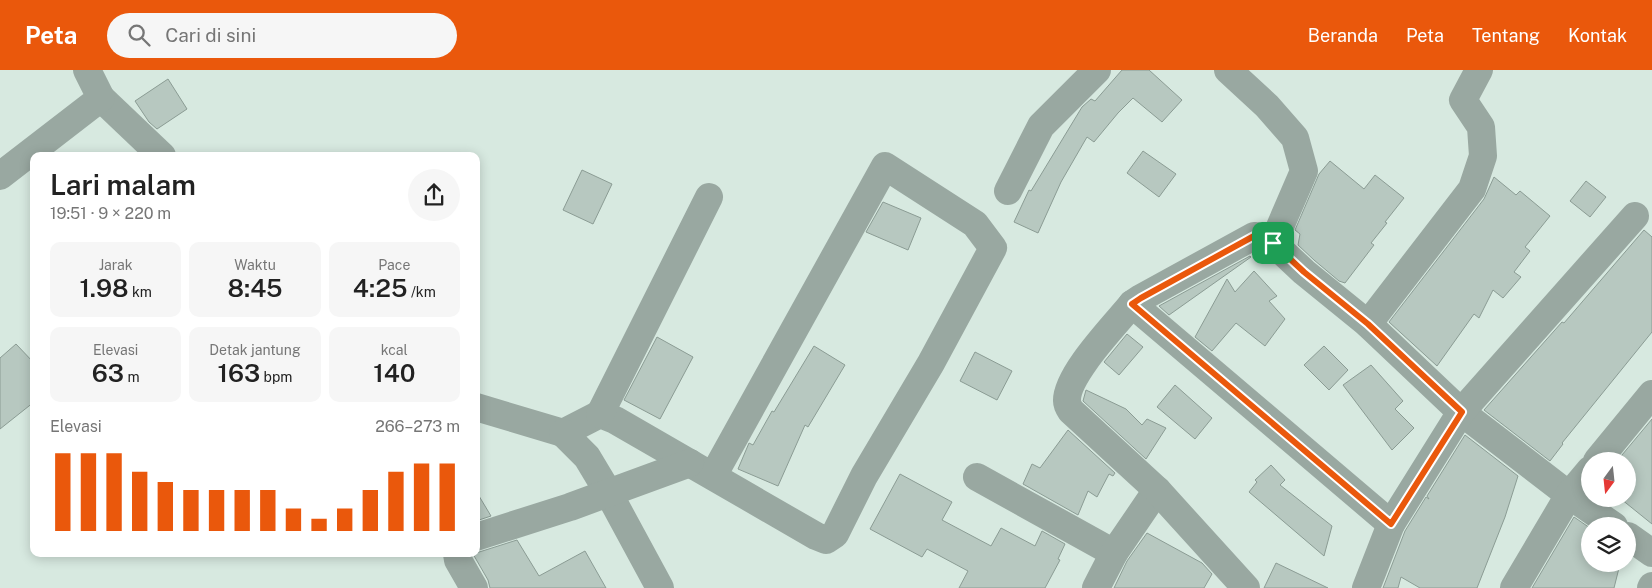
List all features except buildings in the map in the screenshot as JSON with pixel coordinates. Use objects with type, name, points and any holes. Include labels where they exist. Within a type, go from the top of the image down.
[{"type":"street","points":[[87,70],[101,98],[158,152]]},
{"type":"street","points":[[1008,191],[1041,126],[1096,70]]},
{"type":"street","points":[[1228,70],[1267,106],[1295,138],[1304,171],[1273,243]]},
{"type":"street","points":[[1368,324],[1472,189],[1483,156],[1481,127],[1463,100],[1479,70]]},
{"type":"street","points":[[31,152],[101,98]]},
{"type":"street","points":[[0,176],[30,153]]},
{"type":"street","points":[[600,414],[615,420],[816,536],[826,540],[835,534],[864,476],[931,363],[993,248],[975,224],[884,166],[713,476]]},
{"type":"street","points":[[563,433],[600,414],[708,197]]},
{"type":"street","points":[[1366,588],[1391,524],[1462,412],[1635,216]]},
{"type":"street","points":[[1246,588],[1157,490],[1071,412],[1066,400],[1078,370],[1132,304],[1254,236],[1262,237],[1273,243],[1304,272],[1368,324],[1462,412],[1569,495],[1601,517]]},
{"type":"street","points":[[1132,304],[1391,524]]},
{"type":"street","points":[[1604,452],[1652,394]]},
{"type":"street","points":[[480,408],[563,433],[587,457],[660,588]]},
{"type":"street","points":[[480,536],[570,507],[690,463]]},
{"type":"street","points":[[978,477],[1114,553]]},
{"type":"street","points":[[1514,588],[1569,495],[1581,481]]},
{"type":"street","points":[[1096,588],[1114,553],[1157,490]]},
{"type":"street","points":[[1636,542],[1652,553]]},
{"type":"street","points":[[458,557],[474,588]]},
{"type":"route","points":[[1254,236],[1262,237],[1273,243],[1304,272],[1368,324],[1462,412],[1391,524],[1132,304],[1254,236]]}]
